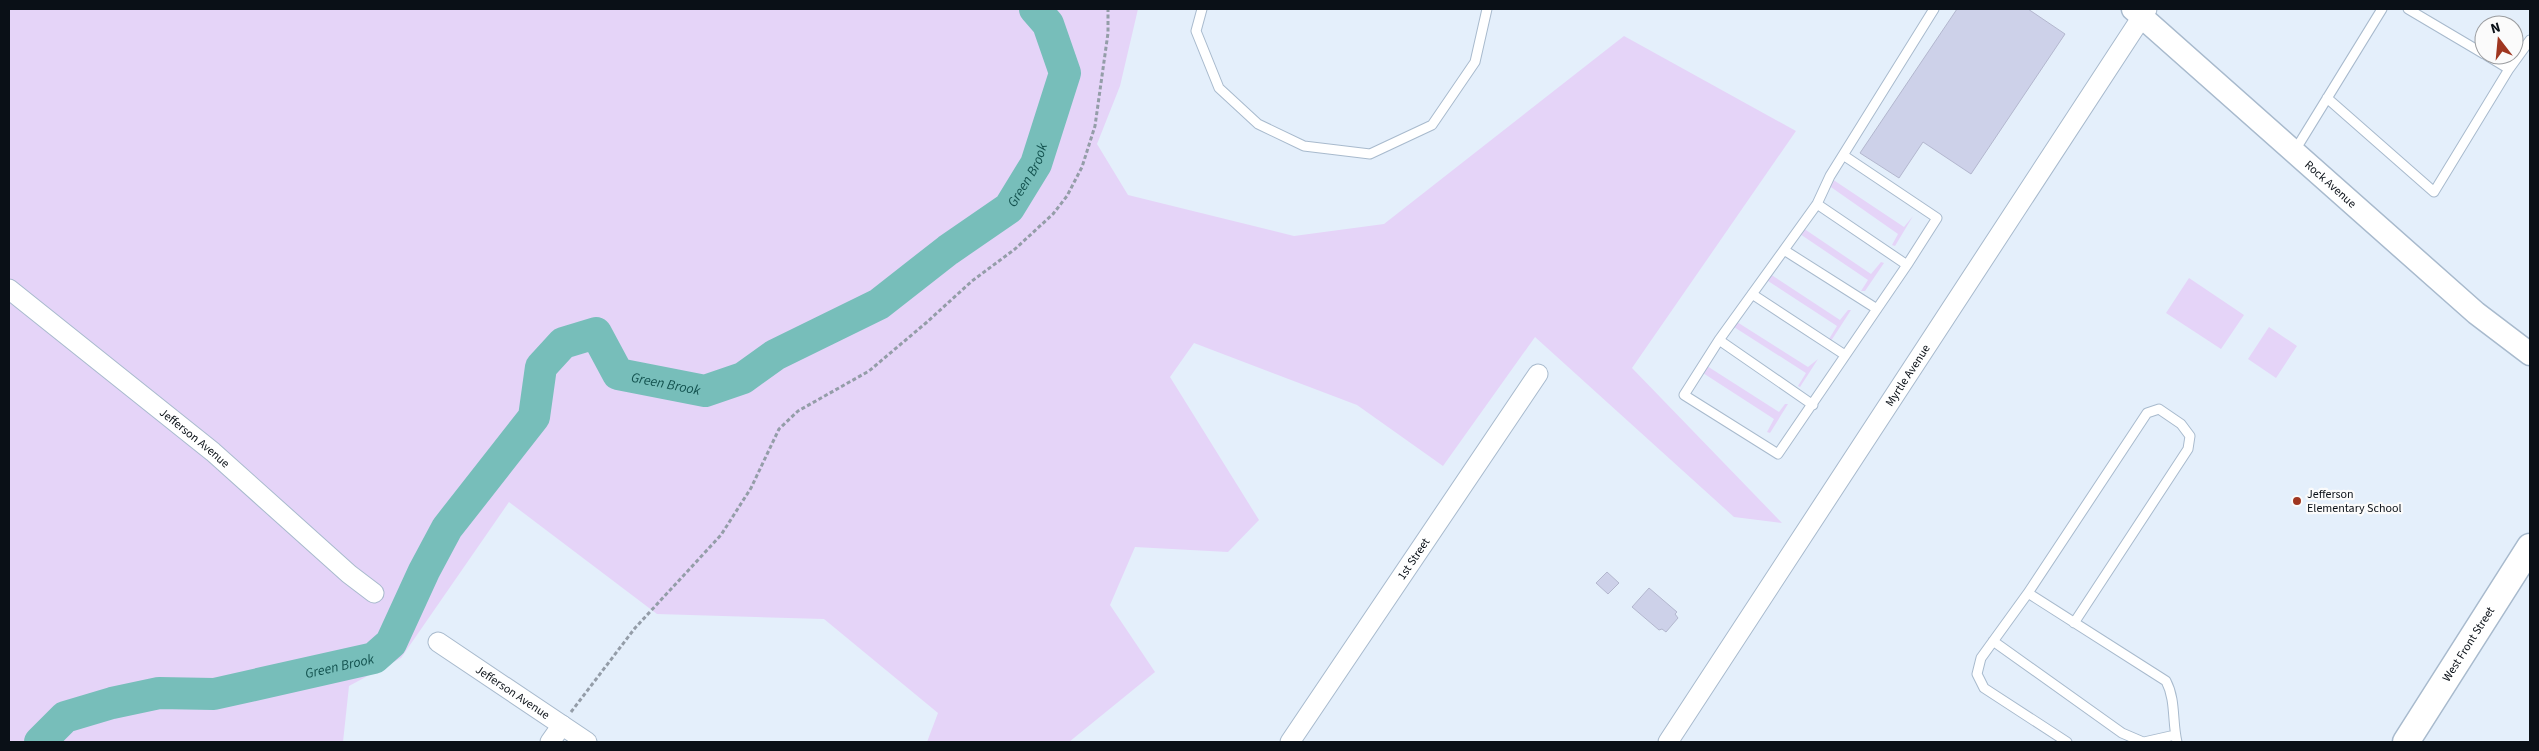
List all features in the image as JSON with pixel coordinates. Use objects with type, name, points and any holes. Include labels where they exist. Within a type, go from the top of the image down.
[{"type":"main road","name":"West Front Street","points":[[2406,742],[2530,547]]},
{"type":"street","name":"Rock Avenue","points":[[2141,12],[2294,152],[2476,313],[2530,354]]},
{"type":"street","name":"Myrtle Avenue","points":[[1668,742],[2141,12]]},
{"type":"street","name":"Jefferson Avenue","points":[[9,289],[214,452],[349,574],[374,593]]},
{"type":"street","name":"1st Street","points":[[1290,742],[1538,374]]},
{"type":"street","name":"Jefferson Avenue","points":[[438,642],[587,742]]},
{"type":"street","points":[[550,742],[562,725]]},
{"type":"lane","points":[[1202,9],[1196,31],[1219,88],[1258,124],[1304,146],[1370,154],[1432,125],[1475,62],[1487,9]]},
{"type":"lane","points":[[1843,155],[1937,218],[1813,405],[1778,454],[1684,395],[1752,294],[1817,204],[1843,155],[1934,9]]},
{"type":"lane","points":[[2294,152],[2382,9]]},
{"type":"lane","points":[[2408,9],[2474,48]]},
{"type":"lane","points":[[2327,98],[2434,192],[2509,69],[2530,40]]},
{"type":"lane","points":[[2503,65],[2509,69]]},
{"type":"lane","points":[[1817,204],[1907,265]]},
{"type":"lane","points":[[1784,250],[1876,309]]},
{"type":"lane","points":[[1752,294],[1845,356]]},
{"type":"lane","points":[[1720,340],[1813,405]]},
{"type":"lane","points":[[2067,742],[1984,688],[1977,674],[1981,658],[2028,592],[2147,413],[2159,409],[2181,424],[2190,436],[2188,449],[2074,622]]},
{"type":"lane","points":[[1993,641],[2122,733],[2143,742],[2176,739],[2173,726],[2173,694],[2166,681],[2028,592]]},
{"type":"path","points":[[562,725],[635,628],[721,535],[751,488],[780,429],[798,411],[869,370],[927,322],[972,281],[1015,248],[1053,214],[1067,196],[1082,166],[1095,126],[1108,33],[1108,9]]},
{"type":"shaded area","points":[[9,9],[1138,9],[1120,86],[1097,144],[1128,195],[1294,236],[1384,224],[1624,36],[1796,131],[1632,368],[1782,523],[1734,517],[1535,337],[1443,466],[1357,405],[1194,343],[1170,377],[1259,520],[1228,552],[1135,547],[1110,605],[1155,672],[1069,742],[927,742],[938,713],[824,619],[657,614],[509,502],[401,658],[349,686],[343,742],[9,742]]},
{"type":"shaded area","points":[[1832,179],[1904,227],[1913,216],[1895,246],[1892,245],[1898,234],[1828,185]]},
{"type":"shaded area","points":[[1800,226],[1871,274],[1881,262],[1884,263],[1865,291],[1861,291],[1868,280],[1797,232]]},
{"type":"shaded area","points":[[1770,274],[1840,320],[1848,310],[1851,310],[1831,341],[1829,339],[1837,326],[1765,279]]},
{"type":"shaded area","points":[[2189,278],[2244,315],[2221,349],[2166,313]]},
{"type":"shaded area","points":[[1737,322],[1808,367],[1818,359],[1800,387],[1798,386],[1806,373],[1734,327]]},
{"type":"shaded area","points":[[2269,327],[2297,346],[2276,378],[2248,359]]},
{"type":"shaded area","points":[[1707,366],[1779,412],[1785,404],[1788,404],[1770,433],[1767,432],[1774,419],[1703,373]]},
{"type":"building","points":[[1957,9],[2028,9],[2065,34],[1971,174],[1923,142],[1899,178],[1860,153]]},
{"type":"building","points":[[1607,572],[1619,583],[1608,594],[1596,583]]},
{"type":"building","points":[[1649,588],[1677,612],[1675,614],[1678,618],[1666,632],[1662,629],[1659,630],[1632,607]]},
{"type":"waterway","name":"Green Brook","points":[[40,742],[65,717],[112,703],[159,693],[214,694],[374,658],[391,643],[424,571],[447,528],[534,417],[541,367],[563,343],[596,333],[618,374],[705,391],[743,378],[775,355],[879,304],[948,250],[1009,208],[1036,164],[1065,73],[1048,24],[1035,9]]},
{"type":"place","name":"Jefferson Elementary School","points":[[2297,501]]}]
